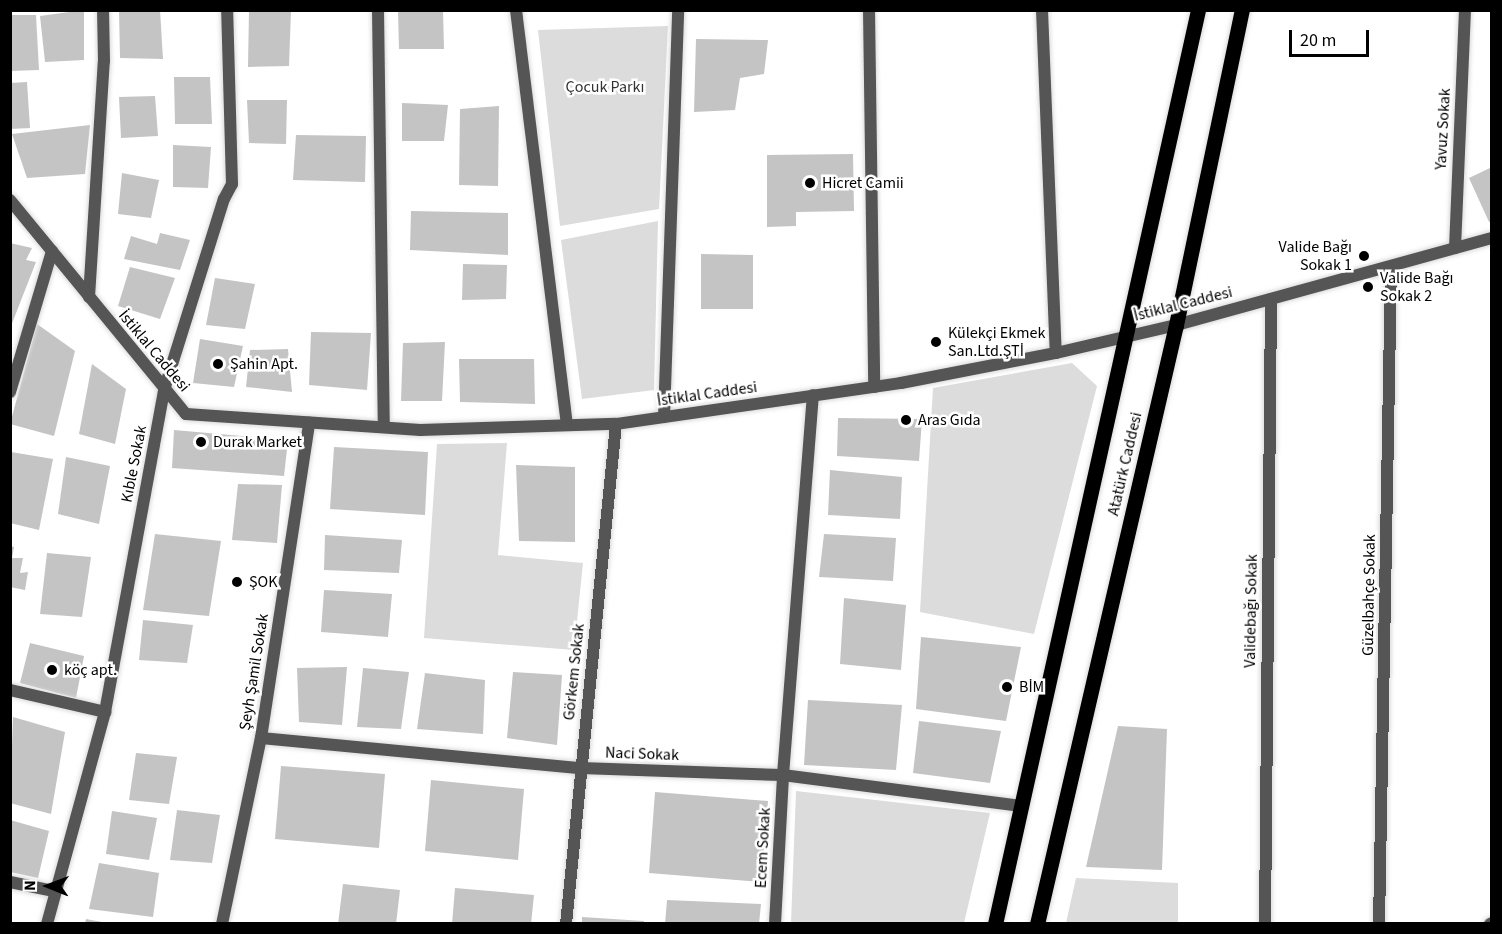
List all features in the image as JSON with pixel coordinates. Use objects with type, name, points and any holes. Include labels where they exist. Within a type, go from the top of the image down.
[{"type":"main road","points":[[995,924],[1198,10]]},
{"type":"main road","name":"Atatürk Caddesi","points":[[1037,924],[1176,324],[1242,10]]},
{"type":"street","points":[[89,297],[104,61],[103,10]]},
{"type":"street","name":"Kıble Sokak","points":[[47,924],[54,891],[105,712],[164,390],[224,200],[232,184],[227,10]]},
{"type":"street","points":[[378,10],[384,427]]},
{"type":"street","points":[[516,10],[567,425]]},
{"type":"street","points":[[663,417],[678,10]]},
{"type":"street","points":[[869,10],[873,387]]},
{"type":"street","points":[[1042,10],[1056,353]]},
{"type":"street","name":"Yavuz Sokak","points":[[1455,248],[1465,10]]},
{"type":"street","name":"İstiklal Caddesi","points":[[10,200],[186,414],[420,430],[616,424],[873,387],[1056,353],[1271,299],[1491,238]]},
{"type":"street","points":[[10,392],[52,252]]},
{"type":"street","name":"Güzelbahçe Sokak","points":[[1379,924],[1391,267]]},
{"type":"street","name":"Validebağı Sokak","points":[[1265,924],[1271,299]]},
{"type":"street","name":"Ecem Sokak","points":[[775,924],[783,775],[813,395]]},
{"type":"street","name":"Şeyh Şamil Sokak","points":[[222,924],[261,738],[309,423]]},
{"type":"street","name":"Görkem Sokak","points":[[566,924],[616,424]]},
{"type":"street","points":[[10,690],[105,712]]},
{"type":"street","name":"Naci Sokak","points":[[261,738],[581,768],[783,775],[1021,806]]},
{"type":"street","points":[[10,882],[54,891]]},
{"type":"green space","name":"Çocuk Parkı","points":[[668,26],[659,209],[560,226],[538,30]]},
{"type":"green space","points":[[658,221],[654,390],[582,399],[561,240]]},
{"type":"green space","points":[[1072,363],[1097,386],[1034,634],[920,612],[933,388]]},
{"type":"green space","points":[[507,443],[498,555],[583,563],[574,650],[424,638],[437,444]]},
{"type":"green space","points":[[796,791],[990,813],[964,923],[791,923]]},
{"type":"green space","points":[[1076,878],[1178,883],[1178,923],[1066,923]]},
{"type":"building","points":[[84,10],[84,60],[45,62],[40,16]]},
{"type":"building","points":[[119,10],[160,10],[163,59],[120,58]]},
{"type":"building","points":[[249,10],[291,10],[289,66],[248,67]]},
{"type":"building","points":[[398,10],[443,10],[444,49],[399,49]]},
{"type":"building","points":[[10,15],[36,15],[39,70],[10,71]]},
{"type":"building","points":[[696,39],[768,40],[764,74],[740,78],[735,110],[694,112]]},
{"type":"building","points":[[174,77],[210,77],[212,124],[175,124]]},
{"type":"building","points":[[27,82],[30,128],[10,129],[10,83]]},
{"type":"building","points":[[155,96],[158,136],[121,138],[119,97]]},
{"type":"building","points":[[247,100],[287,100],[286,144],[249,143]]},
{"type":"building","points":[[402,103],[448,105],[444,141],[402,141]]},
{"type":"building","points":[[499,106],[498,186],[459,185],[460,109]]},
{"type":"building","points":[[90,125],[85,174],[27,178],[12,134]]},
{"type":"building","points":[[296,135],[366,136],[365,182],[293,180]]},
{"type":"building","points":[[173,145],[211,147],[208,188],[173,187]]},
{"type":"building","name":"Hicret Camii","points":[[853,154],[854,211],[796,212],[796,226],[767,227],[767,155]]},
{"type":"building","points":[[1492,167],[1492,221],[1489,222],[1469,178]]},
{"type":"building","points":[[122,173],[159,180],[151,218],[118,214]]},
{"type":"building","points":[[411,211],[508,213],[508,255],[410,250]]},
{"type":"building","points":[[160,233],[190,240],[180,270],[124,259],[131,236],[157,244]]},
{"type":"building","points":[[10,243],[32,248],[26,260],[36,262],[11,326]]},
{"type":"building","points":[[701,254],[753,255],[753,309],[701,309]]},
{"type":"building","points":[[463,264],[507,265],[506,299],[462,300]]},
{"type":"building","points":[[130,267],[175,278],[160,319],[118,306]]},
{"type":"building","points":[[215,278],[255,284],[245,329],[206,325]]},
{"type":"building","points":[[37,324],[75,351],[54,436],[10,424]]},
{"type":"building","points":[[311,332],[371,333],[367,390],[309,385]]},
{"type":"building","name":"Şahin Apt.","points":[[200,339],[243,346],[234,387],[193,383]]},
{"type":"building","points":[[445,342],[442,401],[401,401],[403,343]]},
{"type":"building","points":[[288,349],[292,392],[246,387],[250,350]]},
{"type":"building","points":[[459,359],[534,359],[535,404],[460,402]]},
{"type":"building","points":[[92,364],[126,389],[115,444],[79,434]]},
{"type":"building","points":[[838,418],[922,419],[919,461],[837,456]]},
{"type":"building","points":[[174,430],[288,440],[284,476],[172,468]]},
{"type":"building","points":[[334,447],[428,452],[425,515],[330,509]]},
{"type":"building","points":[[11,452],[53,459],[39,530],[10,523]]},
{"type":"building","points":[[66,457],[110,466],[99,524],[58,514]]},
{"type":"building","points":[[516,465],[575,467],[575,542],[519,541]]},
{"type":"building","points":[[830,470],[902,477],[900,519],[828,515]]},
{"type":"building","points":[[238,484],[282,485],[277,543],[232,540]]},
{"type":"building","points":[[155,534],[221,541],[209,616],[143,610]]},
{"type":"building","points":[[824,534],[896,538],[893,581],[819,577]]},
{"type":"building","points":[[325,535],[402,540],[399,573],[324,570]]},
{"type":"building","points":[[10,546],[14,547],[12,558],[23,558],[20,573],[28,572],[25,590],[10,587]]},
{"type":"building","points":[[47,553],[91,557],[82,617],[40,614]]},
{"type":"building","points":[[324,590],[392,594],[388,637],[321,632]]},
{"type":"building","points":[[844,598],[906,605],[901,670],[840,664]]},
{"type":"building","points":[[143,620],[193,625],[187,663],[139,660]]},
{"type":"building","points":[[921,637],[1021,647],[1006,721],[916,709]]},
{"type":"building","name":"köç apt.","points":[[30,643],[84,656],[76,698],[20,683]]},
{"type":"building","points":[[347,667],[342,725],[299,722],[297,668]]},
{"type":"building","points":[[363,668],[409,672],[401,729],[357,727]]},
{"type":"building","points":[[513,672],[562,675],[557,745],[507,738]]},
{"type":"building","points":[[425,673],[485,680],[483,734],[417,729]]},
{"type":"building","points":[[808,700],[902,705],[896,770],[804,765]]},
{"type":"building","points":[[13,717],[65,732],[51,814],[10,803]]},
{"type":"building","points":[[919,721],[1001,731],[990,783],[913,773]]},
{"type":"building","points":[[1118,726],[1167,729],[1162,870],[1086,867]]},
{"type":"building","points":[[136,753],[177,757],[169,804],[129,800]]},
{"type":"building","points":[[281,766],[385,774],[379,848],[275,839]]},
{"type":"building","points":[[431,780],[524,789],[518,860],[425,851]]},
{"type":"building","points":[[655,792],[768,801],[761,882],[649,873]]},
{"type":"building","points":[[177,810],[220,815],[212,863],[170,860]]},
{"type":"building","points":[[112,811],[157,818],[149,860],[106,854]]},
{"type":"building","points":[[10,820],[49,831],[38,878],[10,872]]},
{"type":"building","points":[[99,863],[159,873],[153,917],[89,909]]},
{"type":"building","points":[[343,884],[400,890],[396,924],[338,924]]},
{"type":"building","points":[[455,888],[534,895],[531,924],[452,924]]},
{"type":"building","points":[[667,900],[761,904],[759,924],[665,924]]},
{"type":"building","points":[[582,917],[644,921],[644,924],[582,924]]},
{"type":"building","points":[[86,919],[102,922],[102,924],[85,924]]},
{"type":"place","name":"Hicret Camii","points":[[810,183]]},
{"type":"place","name":"Valide Bağı Sokak 1","points":[[1364,256]]},
{"type":"place","name":"Valide Bağı Sokak 2","points":[[1368,287]]},
{"type":"place","name":"Külekçi Ekmek San.Ltd.ŞTİ","points":[[936,342]]},
{"type":"place","name":"Şahin Apt.","points":[[218,364]]},
{"type":"place","name":"Aras Gıda","points":[[906,420]]},
{"type":"place","name":"Durak Market","points":[[201,442]]},
{"type":"place","name":"ŞOK","points":[[237,582]]},
{"type":"place","name":"köç apt.","points":[[52,670]]},
{"type":"place","name":"BİM","points":[[1007,687]]}]
